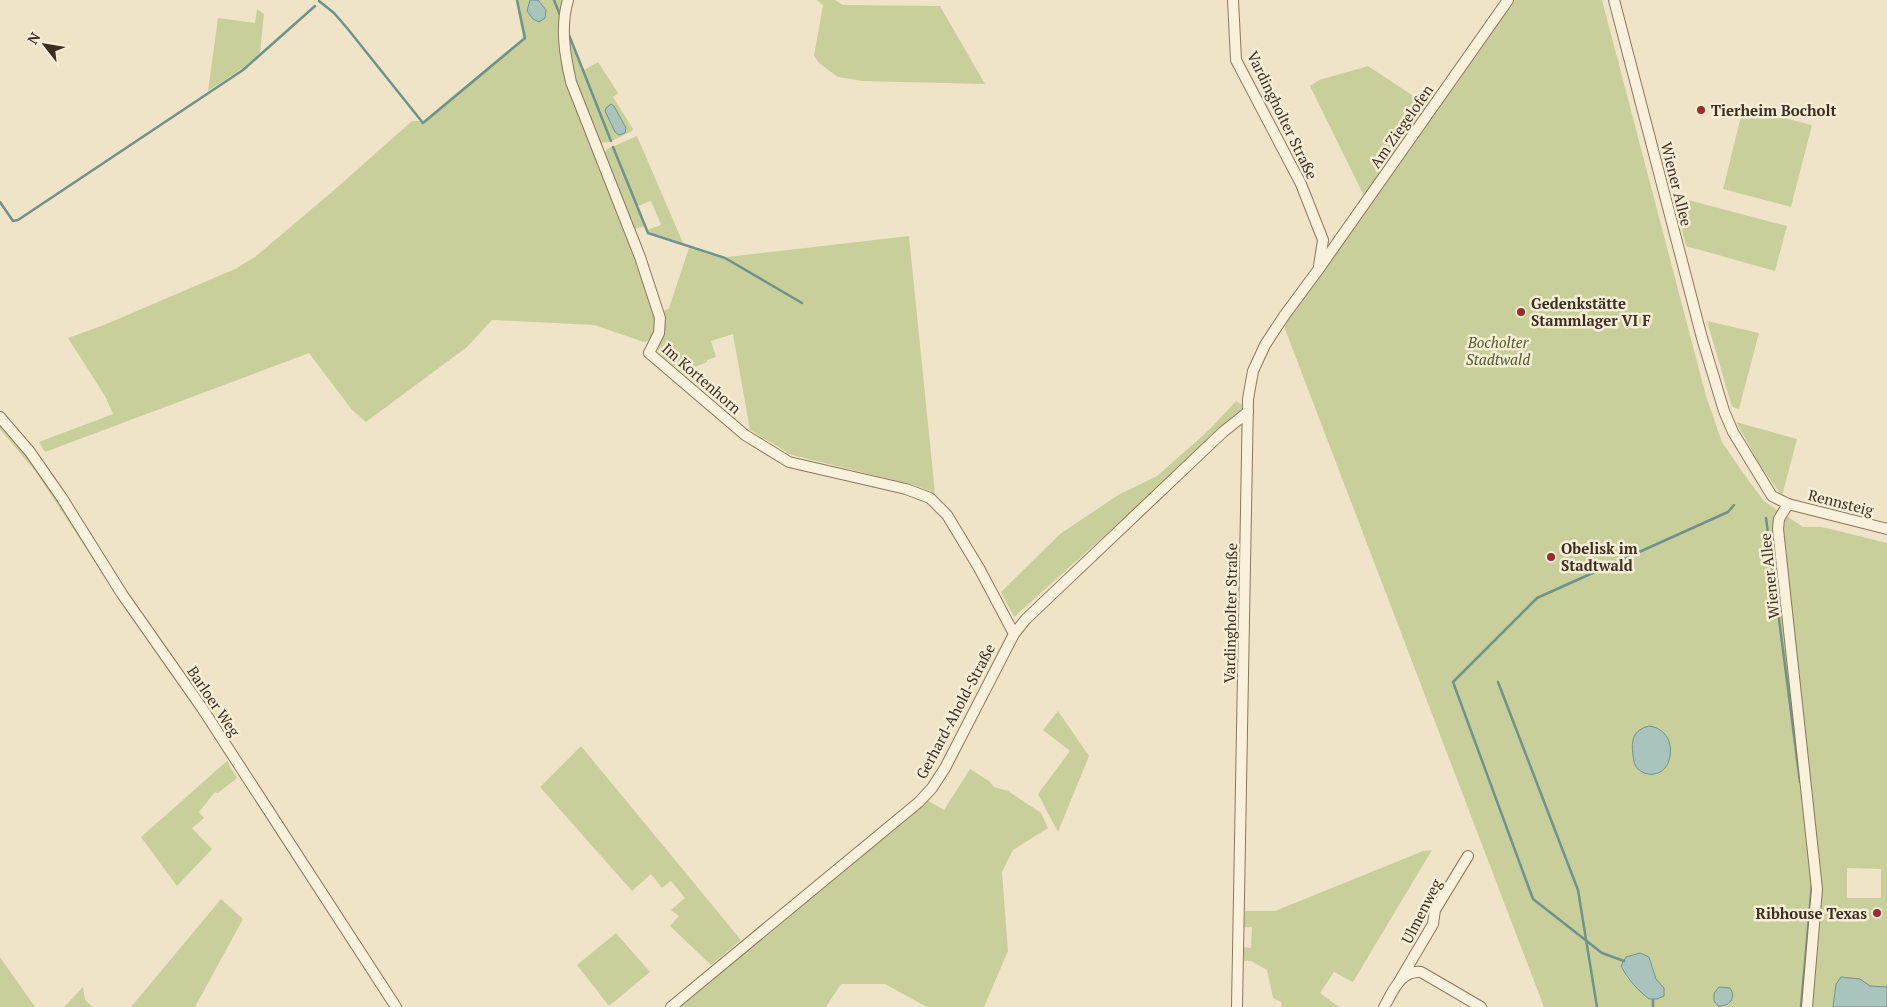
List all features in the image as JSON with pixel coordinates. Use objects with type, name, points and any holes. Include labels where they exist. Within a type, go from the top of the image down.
[{"type":"street","name":"Im Kortenhorn","points":[[568,0],[565,8],[564,52],[571,82],[636,248],[660,318],[659,333],[649,353],[745,435],[789,462],[906,489],[930,498],[947,515],[979,568],[1014,634]]},
{"type":"street","name":"Vardingholter Straße","points":[[1234,0],[1236,60],[1301,184],[1324,240],[1318,270],[1284,316],[1266,345],[1251,378],[1248,412],[1236,1007]]},
{"type":"street","name":"Am Ziegelofen","points":[[1318,270],[1508,0]]},
{"type":"street","name":"Wiener Allee","points":[[1614,0],[1702,338],[1724,411],[1745,454],[1772,496],[1788,504],[1779,520],[1778,529],[1817,889],[1807,1007]]},
{"type":"street","points":[[1324,240],[1328,246],[1336,245]]},
{"type":"street","name":"Gerhard-Ahold-Straße","points":[[671,1007],[853,857],[932,788],[945,768],[1014,634],[1026,619],[1209,445],[1248,412]]},
{"type":"street","name":"Barloer Weg","points":[[0,417],[30,452],[62,498],[122,594],[207,716],[396,1007]]},
{"type":"street","name":"Rennsteig","points":[[1788,504],[1887,529]]},
{"type":"street","name":"Ulmenweg","points":[[1384,1007],[1433,924],[1435,910],[1468,856]]},
{"type":"street","points":[[1400,980],[1408,973],[1414,971],[1421,972],[1480,1007]]},
{"type":"green space","points":[[516,0],[530,0],[529,10],[533,19],[546,10],[538,0],[563,0],[560,42],[567,83],[631,245],[656,321],[656,330],[651,340],[644,342],[594,325],[492,320],[467,347],[366,422],[352,410],[309,353],[45,452],[39,442],[113,414],[105,396],[68,338],[104,325],[235,269],[255,257],[412,121],[423,121],[523,38]]},
{"type":"green space","points":[[817,0],[835,0],[843,5],[940,6],[985,84],[862,81],[838,77],[819,63],[814,56],[823,5]]},
{"type":"green space","name":"Bocholter Stadtwald","points":[[1512,0],[1602,0],[1706,396],[1722,442],[1764,501],[1803,527],[1822,527],[1887,543],[1887,987],[1836,984],[1833,1007],[1544,1007],[1284,324]],"holes":[[[1847,868],[1881,869],[1881,898],[1847,898]],[[1649,957],[1656,979],[1646,996],[1627,978],[1621,967]]]},
{"type":"green space","points":[[257,9],[264,14],[260,53],[243,68],[208,91],[218,18],[255,23]]},
{"type":"green space","points":[[570,35],[584,70],[598,62],[618,93],[613,97],[633,129],[632,131],[610,142],[600,143],[571,67],[568,36]]},
{"type":"green space","points":[[1368,66],[1427,105],[1364,196],[1310,86],[1319,80]]},
{"type":"green space","points":[[1743,108],[1812,125],[1791,207],[1723,189]]},
{"type":"green space","points":[[637,136],[683,243],[647,230],[661,225],[651,201],[638,206],[646,226],[634,229],[604,154],[607,149]]},
{"type":"green space","points":[[1673,196],[1787,226],[1775,271],[1686,246]]},
{"type":"green space","points":[[909,236],[935,493],[914,485],[792,455],[750,430],[733,334],[711,341],[716,357],[693,368],[701,388],[661,355],[658,350],[665,328],[662,312],[669,308],[689,248],[727,260],[727,257]]},
{"type":"green space","points":[[1707,321],[1759,333],[1739,409],[1732,407]]},
{"type":"green space","points":[[1236,401],[1242,405],[1241,413],[1014,617],[1001,592],[1060,534],[1118,495],[1157,476],[1209,430]]},
{"type":"green space","points":[[0,421],[34,463],[116,591],[115,593],[36,472],[0,429]]},
{"type":"green space","points":[[1736,422],[1797,439],[1782,496],[1760,465]]},
{"type":"green space","points":[[1058,711],[1089,756],[1058,832],[1038,794],[1070,751],[1043,730]]},
{"type":"green space","points":[[581,746],[741,940],[711,965],[670,926],[679,916],[671,910],[685,898],[671,881],[662,888],[651,874],[632,891],[540,787]]},
{"type":"green space","points":[[227,761],[237,778],[218,793],[215,792],[199,812],[204,818],[192,828],[212,849],[177,886],[141,837]]},
{"type":"green space","points":[[970,769],[989,781],[994,787],[1008,791],[1041,813],[1048,828],[1013,850],[1002,872],[1008,951],[984,1007],[927,1007],[885,984],[841,984],[826,1007],[680,1007],[927,800],[944,810]]},
{"type":"green space","points":[[1432,850],[1353,982],[1334,972],[1320,993],[1339,1007],[1282,1007],[1281,1002],[1273,998],[1267,970],[1251,961],[1244,961],[1244,947],[1251,948],[1252,927],[1244,927],[1245,911],[1275,911],[1423,851]]},
{"type":"green space","points":[[221,899],[243,919],[195,1007],[131,1007]]},
{"type":"green space","points":[[616,933],[650,972],[609,1006],[577,965]]},
{"type":"green space","points":[[0,957],[35,1007],[0,1007]]},
{"type":"green space","points":[[83,987],[85,1000],[93,1007],[64,1007]]},
{"type":"water","points":[[530,0],[538,0],[546,10],[545,18],[539,22],[533,19],[527,11]]},
{"type":"water","points":[[611,104],[626,128],[625,133],[619,135],[615,132],[605,111]]},
{"type":"water","points":[[1649,726],[1655,727],[1664,733],[1670,748],[1667,765],[1661,772],[1656,774],[1647,774],[1637,767],[1634,763],[1632,750],[1636,733]]},
{"type":"water","points":[[1640,953],[1649,957],[1656,979],[1664,988],[1664,996],[1657,999],[1649,999],[1634,984],[1621,966],[1626,957]]},
{"type":"water","points":[[1841,977],[1860,979],[1870,986],[1887,987],[1887,1007],[1833,1007],[1836,984]]},
{"type":"water","points":[[1719,987],[1730,988],[1732,992],[1731,1001],[1726,1005],[1718,1006],[1714,1001],[1714,993]]},
{"type":"waterway","points":[[319,1],[334,13],[347,28],[423,123],[525,38],[517,0]]},
{"type":"waterway","points":[[554,0],[560,15]]},
{"type":"waterway","points":[[0,202],[13,221],[18,220],[243,70],[315,6]]},
{"type":"waterway","points":[[569,35],[611,141]]},
{"type":"waterway","points":[[613,147],[648,233],[725,258],[802,303]]},
{"type":"waterway","points":[[1624,961],[1602,953],[1533,899],[1453,682],[1537,598],[1728,512],[1734,505]]},
{"type":"waterway","points":[[1766,518],[1800,782]]},
{"type":"waterway","points":[[1498,682],[1578,890],[1597,1007]]},
{"type":"waterway","points":[[1801,1007],[1812,884]]},
{"type":"waterway","points":[[1653,1000],[1653,1007]]},
{"type":"place","name":"Tierheim Bocholt","points":[[1701,110]]},
{"type":"place","name":"Gedenkstätte Stammlager VI F","points":[[1521,312]]},
{"type":"place","name":"Obelisk im Stadtwald","points":[[1551,557]]},
{"type":"place","name":"Ribhouse Texas","points":[[1877,913]]}]
